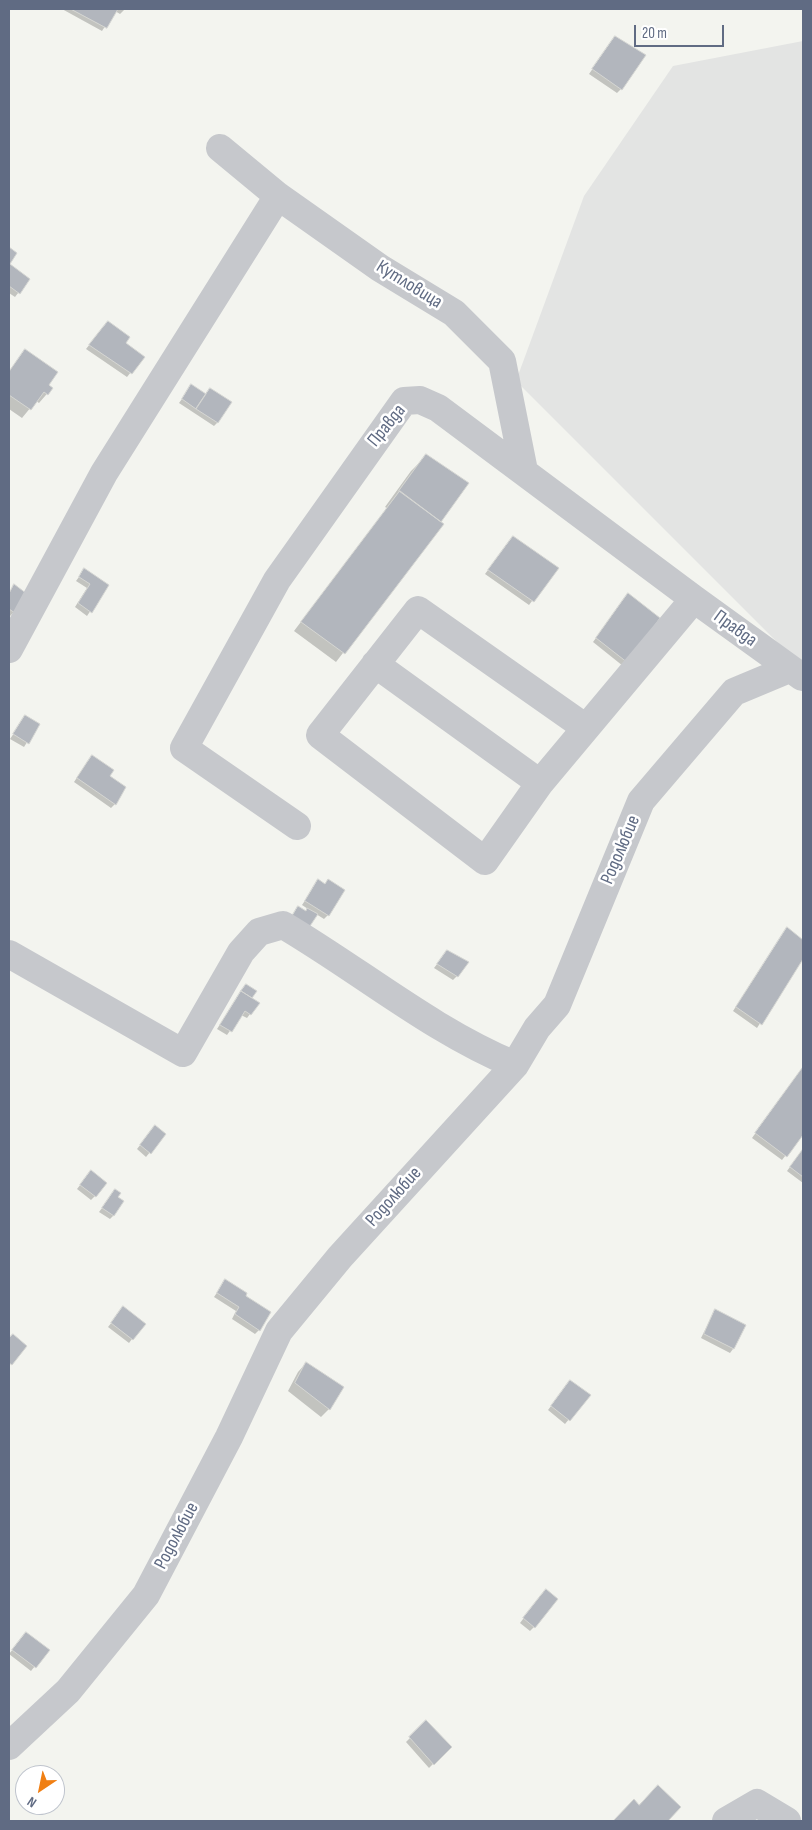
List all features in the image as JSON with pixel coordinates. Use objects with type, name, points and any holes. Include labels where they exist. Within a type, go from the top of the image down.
[{"type":"street","name":"Кутловица","points":[[220,148],[278,196],[380,268],[454,313],[502,361],[524,471]]},
{"type":"street","points":[[9,649],[104,474],[278,196]]},
{"type":"street","name":"Правда","points":[[297,826],[184,748],[277,580],[404,401],[420,400],[438,408],[796,673]]},
{"type":"street","points":[[586,728],[418,610],[320,735],[485,860],[540,783],[694,599]]},
{"type":"street","points":[[374,664],[540,783]]},
{"type":"street","name":"Родолюбие","points":[[9,1746],[68,1691],[146,1595],[229,1437],[279,1331],[353,1242],[515,1065],[537,1028],[557,1004],[642,801],[734,692],[796,673]]},
{"type":"street","points":[[9,954],[183,1054],[241,952],[258,932],[283,925],[328,952],[441,1029],[515,1065]]},
{"type":"street","points":[[726,1821],[757,1803],[787,1821]]},
{"type":"shaded area","points":[[803,41],[803,668],[516,381],[584,196],[673,66]]},
{"type":"building","points":[[71,9],[118,9],[107,28]]},
{"type":"building","points":[[615,36],[646,55],[622,90],[592,69]]},
{"type":"building","points":[[9,247],[17,253],[10,264],[30,279],[20,294],[9,286]]},
{"type":"building","points":[[108,321],[130,337],[126,343],[145,357],[132,374],[89,345]]},
{"type":"building","points":[[25,349],[58,372],[49,385],[53,388],[48,395],[44,392],[31,410],[9,395],[9,372]]},
{"type":"building","points":[[191,384],[206,394],[196,409],[182,399]]},
{"type":"building","points":[[210,388],[232,402],[218,423],[196,409]]},
{"type":"building","points":[[426,454],[469,483],[441,522],[399,491]]},
{"type":"building","points":[[400,491],[444,524],[345,654],[301,622]]},
{"type":"building","points":[[513,536],[559,568],[534,602],[488,570]]},
{"type":"building","points":[[84,568],[109,585],[92,613],[78,603],[90,584],[79,577]]},
{"type":"building","points":[[14,584],[27,594],[15,613],[9,609],[9,594]]},
{"type":"building","points":[[628,593],[660,618],[628,663],[596,638]]},
{"type":"building","points":[[25,715],[40,724],[29,744],[13,734]]},
{"type":"building","points":[[92,755],[114,770],[110,776],[126,787],[116,805],[77,778]]},
{"type":"building","points":[[318,879],[325,884],[328,879],[345,890],[329,916],[305,901]]},
{"type":"building","points":[[298,906],[306,911],[307,908],[318,914],[308,929],[291,918]]},
{"type":"building","points":[[787,927],[803,940],[803,959],[762,1025],[736,1007]]},
{"type":"building","points":[[447,950],[469,962],[458,977],[437,964]]},
{"type":"building","points":[[246,984],[257,991],[252,998],[241,991]]},
{"type":"building","points":[[241,991],[260,1003],[251,1015],[245,1011],[232,1032],[220,1025]]},
{"type":"building","points":[[803,1067],[803,1135],[787,1157],[755,1133]]},
{"type":"building","points":[[155,1125],[166,1134],[151,1154],[140,1145]]},
{"type":"building","points":[[803,1149],[803,1177],[790,1167]]},
{"type":"building","points":[[91,1170],[107,1183],[96,1197],[80,1185]]},
{"type":"building","points":[[115,1189],[121,1193],[118,1197],[124,1201],[114,1216],[102,1208]]},
{"type":"building","points":[[225,1279],[247,1293],[246,1296],[271,1312],[260,1331],[235,1314],[239,1307],[217,1293]]},
{"type":"building","points":[[123,1306],[146,1324],[133,1340],[111,1323]]},
{"type":"building","points":[[715,1309],[746,1325],[734,1349],[704,1334]]},
{"type":"building","points":[[13,1334],[27,1346],[12,1365],[9,1363],[9,1338]]},
{"type":"building","points":[[306,1362],[344,1387],[330,1410],[295,1383]]},
{"type":"building","points":[[570,1380],[591,1395],[570,1421],[551,1406]]},
{"type":"building","points":[[546,1589],[558,1599],[535,1628],[523,1618]]},
{"type":"building","points":[[26,1632],[50,1650],[36,1668],[12,1650]]},
{"type":"building","points":[[426,1720],[452,1747],[434,1765],[409,1737]]},
{"type":"building","points":[[658,1785],[681,1807],[668,1821],[613,1821],[634,1799],[639,1805]]}]
